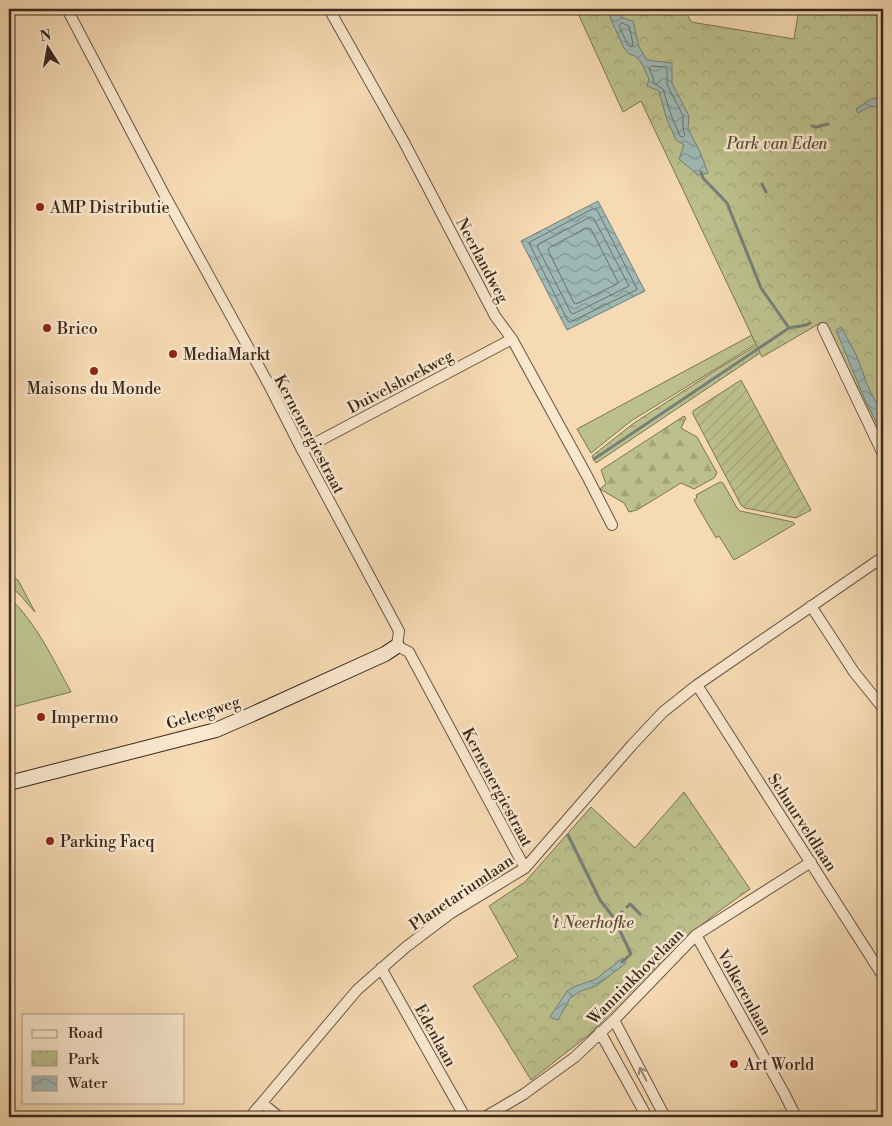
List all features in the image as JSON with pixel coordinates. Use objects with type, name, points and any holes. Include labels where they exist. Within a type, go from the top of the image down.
[{"type":"street","name":"Kernenergiestraat","points":[[67,9],[399,632],[397,646],[408,652],[525,868]]},
{"type":"street","name":"Neerlandweg","points":[[330,9],[404,142],[495,316],[512,339],[612,525]]},
{"type":"street","points":[[823,328],[883,454]]},
{"type":"street","name":"Duivelshoekweg","points":[[302,450],[512,339]]},
{"type":"street","name":"Planetariumlaan","points":[[250,1117],[357,990],[381,968],[451,913],[525,868],[663,712],[698,685],[883,557]]},
{"type":"street","points":[[811,606],[854,672],[883,708]]},
{"type":"street","name":"Geleegweg","points":[[9,784],[216,730],[385,654],[397,646]]},
{"type":"street","name":"Schuurveldlaan","points":[[698,685],[883,976]]},
{"type":"street","name":"Wanninkhovelaan","points":[[485,1117],[524,1094],[575,1057],[614,1020],[696,935],[811,862]]},
{"type":"street","name":"Volkerenlaan","points":[[696,935],[796,1117]]},
{"type":"street","name":"Edenlaan","points":[[381,968],[465,1117]]},
{"type":"street","points":[[614,1020],[665,1117]]},
{"type":"street","points":[[600,1032],[647,1117]]},
{"type":"street","points":[[262,1103],[279,1117]]},
{"type":"green space","name":"Park van Eden","points":[[576,9],[685,9],[691,22],[794,39],[799,9],[883,9],[883,454],[822,322],[762,357],[641,101],[623,112]]},
{"type":"green space","points":[[752,335],[756,344],[631,421],[591,453],[577,429]]},
{"type":"green space","points":[[768,339],[763,351],[596,463],[592,456],[634,423]]},
{"type":"green space","points":[[741,380],[811,510],[796,518],[745,508],[741,505],[693,414],[693,411]]},
{"type":"green space","points":[[684,416],[686,418],[681,428],[697,437],[717,473],[714,478],[694,489],[681,483],[637,510],[629,512],[624,503],[600,489],[606,484],[601,470]]},
{"type":"green space","points":[[721,482],[740,511],[795,524],[734,560],[719,536],[716,538],[694,500],[697,498],[696,495]]},
{"type":"green space","points":[[9,576],[18,580],[35,612],[9,585]]},
{"type":"green space","points":[[9,597],[36,630],[71,692],[9,708]]},
{"type":"green space","name":"'t Neerhofke","points":[[684,792],[750,889],[715,914],[673,949],[590,1034],[531,1080],[473,986],[518,957],[489,906],[525,882],[591,807],[635,848]]},
{"type":"water","points":[[609,9],[619,9],[622,18],[633,21],[639,47],[647,60],[672,63],[672,83],[689,116],[688,129],[708,173],[698,175],[679,159],[684,145],[676,140],[666,117],[659,91],[647,86],[649,79],[641,62],[624,48],[611,20]]},
{"type":"water","points":[[883,97],[883,108],[871,106],[858,113],[856,109],[871,99]]},
{"type":"water","points":[[598,201],[645,291],[567,330],[521,241]]},
{"type":"water","points":[[841,327],[858,359],[871,393],[883,411],[883,435],[865,400],[836,330]]},
{"type":"water","points":[[623,958],[626,963],[596,986],[581,991],[570,998],[558,1020],[550,1017],[567,991],[596,979]]},
{"type":"waterway","points":[[812,126],[828,124]]},
{"type":"waterway","points":[[701,172],[703,178],[727,203],[761,288],[789,328]]},
{"type":"waterway","points":[[762,184],[766,192]]},
{"type":"waterway","points":[[594,459],[789,328],[810,323]]},
{"type":"waterway","points":[[568,835],[600,900],[614,918],[631,954],[622,962]]},
{"type":"waterway","points":[[627,907],[630,904],[640,914]]},
{"type":"waterway","points":[[614,918],[622,912]]},
{"type":"place","name":"AMP Distributie","points":[[40,207]]},
{"type":"place","name":"Brico","points":[[47,328]]},
{"type":"place","name":"MediaMarkt","points":[[173,354]]},
{"type":"place","name":"Maisons du Monde","points":[[94,371]]},
{"type":"place","name":"Impermo","points":[[41,717]]},
{"type":"place","name":"Parking Facq","points":[[50,841]]},
{"type":"place","name":"Art World","points":[[734,1064]]}]
